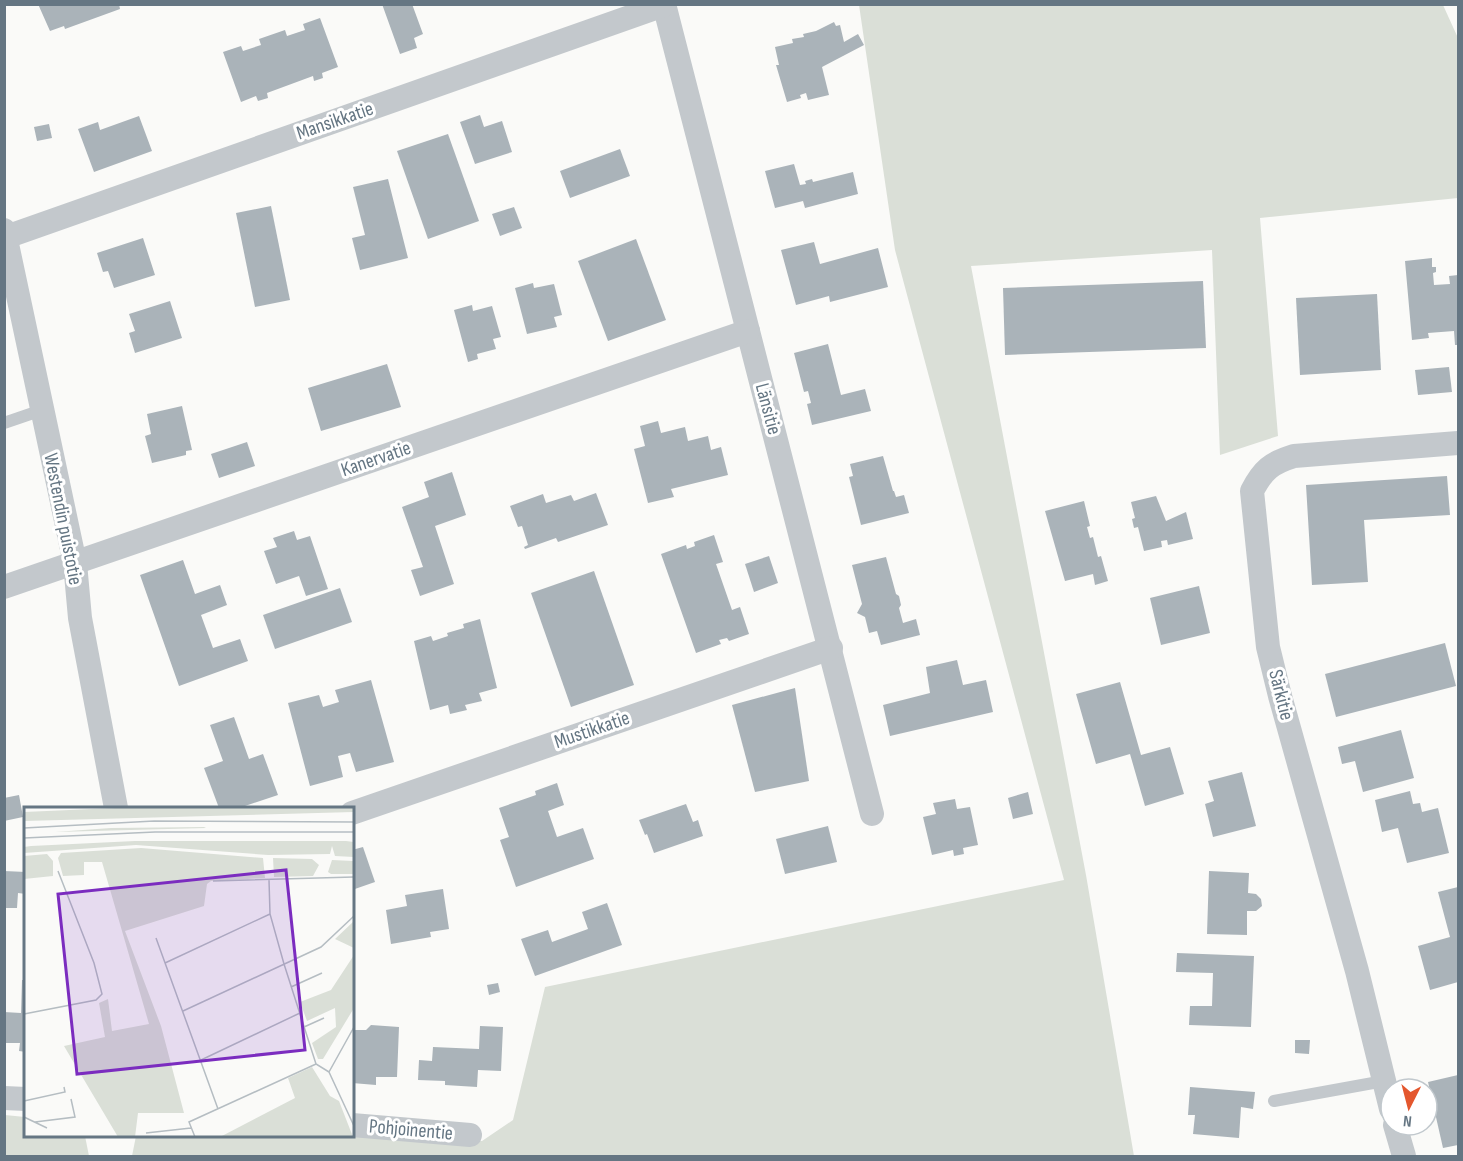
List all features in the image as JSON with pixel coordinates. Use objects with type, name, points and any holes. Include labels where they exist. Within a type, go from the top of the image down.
[{"type":"street","name":"Mansikkatie","points":[[5,233],[664,5]]},
{"type":"street","name":"Länsitie","points":[[664,5],[872,814]]},
{"type":"street","name":"Westendin puistotie","points":[[5,233],[75,563],[80,618],[116,807]]},
{"type":"street","name":"Kanervatie","points":[[4,587],[748,331]]},
{"type":"street","name":"Särkitie","points":[[1383,1077],[1268,647],[1252,491],[1259,477],[1269,467],[1294,456],[1458,443]]},
{"type":"street","name":"Mustikkatie","points":[[354,812],[831,648]]},
{"type":"street","points":[[4,1098],[24,1099]]},
{"type":"street","name":"Pohjoinentie","points":[[354,1125],[470,1135]]},
{"type":"street","points":[[1398,1137],[1404,1156]]},
{"type":"lane","points":[[4,423],[42,410]]},
{"type":"lane","points":[[1274,1101],[1379,1082]]},
{"type":"shaded area","points":[[859,5],[1443,5],[1458,38],[1458,198],[1260,218],[1278,436],[1220,455],[1212,250],[971,266],[1086,875],[1134,1156],[132,1156],[136,1137],[354,1137],[354,1134],[482,1141],[513,1120],[545,987],[1064,880],[895,250]]},
{"type":"shaded area","points":[[5,1115],[24,1117],[24,1137],[85,1137],[89,1156],[5,1156]]},
{"type":"building","points":[[38,4],[119,4],[120,9],[65,29],[64,26],[50,31]]},
{"type":"building","points":[[382,4],[412,4],[423,34],[414,38],[417,48],[400,54]]},
{"type":"building","points":[[320,18],[338,67],[322,73],[323,78],[314,81],[313,76],[267,93],[268,98],[258,101],[256,96],[241,102],[223,52],[241,46],[243,51],[261,45],[259,39],[285,30],[287,36],[305,30],[303,24]]},
{"type":"building","points":[[834,22],[836,26],[840,25],[844,42],[858,34],[864,45],[822,67],[829,95],[808,100],[806,93],[800,95],[801,98],[787,102],[776,65],[779,65],[775,47],[793,43],[792,39],[804,37],[803,34],[816,31]]},
{"type":"building","points":[[480,115],[484,127],[502,121],[512,152],[475,164],[460,122]]},
{"type":"building","points":[[139,116],[152,151],[94,172],[78,129],[98,122],[100,130]]},
{"type":"building","points":[[49,124],[52,138],[37,141],[34,127]]},
{"type":"building","points":[[448,134],[479,221],[428,239],[397,151]]},
{"type":"building","points":[[620,149],[630,176],[570,198],[560,171]]},
{"type":"building","points":[[794,164],[800,185],[812,179],[813,182],[853,172],[858,194],[805,208],[803,201],[775,208],[765,171]]},
{"type":"building","points":[[388,179],[408,258],[360,270],[352,238],[365,235],[353,187]]},
{"type":"building","points":[[271,206],[290,300],[255,307],[236,213]]},
{"type":"building","points":[[514,207],[522,228],[500,236],[492,214]]},
{"type":"building","points":[[143,238],[155,275],[114,288],[108,271],[103,272],[97,253]]},
{"type":"building","points":[[636,239],[666,320],[608,341],[578,261]]},
{"type":"building","points":[[814,242],[820,264],[878,248],[888,287],[830,302],[829,296],[796,305],[781,250]]},
{"type":"building","points":[[1432,258],[1432,267],[1436,267],[1436,272],[1433,273],[1434,285],[1450,284],[1449,276],[1458,275],[1458,345],[1455,345],[1454,331],[1428,333],[1429,338],[1412,340],[1405,261]]},
{"type":"building","points":[[1203,281],[1206,348],[1005,355],[1003,288]]},
{"type":"building","points":[[533,283],[534,288],[554,284],[562,315],[554,317],[557,327],[527,334],[515,288]]},
{"type":"building","points":[[1377,294],[1381,370],[1300,375],[1296,298]]},
{"type":"building","points":[[170,301],[182,338],[135,353],[129,333],[135,331],[129,314]]},
{"type":"building","points":[[472,305],[473,311],[492,306],[501,337],[493,339],[496,349],[477,354],[478,359],[468,362],[454,310]]},
{"type":"building","points":[[828,344],[841,395],[865,389],[871,411],[812,425],[807,404],[811,403],[808,391],[804,392],[794,353]]},
{"type":"building","points":[[387,364],[401,407],[321,431],[308,388]]},
{"type":"building","points":[[1449,367],[1452,392],[1418,395],[1415,370]]},
{"type":"building","points":[[182,406],[192,450],[186,451],[186,455],[152,463],[145,436],[151,434],[147,414]]},
{"type":"building","points":[[658,421],[661,433],[685,427],[688,441],[708,436],[711,450],[721,447],[728,475],[671,489],[674,497],[648,503],[634,449],[645,446],[640,426]]},
{"type":"building","points":[[247,442],[255,466],[219,478],[211,454]]},
{"type":"building","points":[[883,456],[893,491],[896,497],[904,495],[909,513],[861,525],[849,477],[853,476],[850,464]]},
{"type":"building","points":[[452,472],[466,515],[435,526],[454,584],[420,596],[411,570],[423,567],[402,507],[429,497],[424,482]]},
{"type":"building","points":[[1447,476],[1450,515],[1364,520],[1368,582],[1312,585],[1306,485]]},
{"type":"building","points":[[596,493],[608,525],[558,542],[556,538],[525,549],[524,547],[528,545],[522,526],[518,527],[510,506],[543,494],[546,503],[571,495],[574,501]]},
{"type":"building","points":[[1156,496],[1166,521],[1186,512],[1193,539],[1168,545],[1167,540],[1161,541],[1162,547],[1144,551],[1138,527],[1134,528],[1132,519],[1135,518],[1131,502]]},
{"type":"building","points":[[1084,501],[1090,526],[1087,527],[1090,538],[1093,537],[1098,557],[1101,556],[1108,581],[1095,585],[1093,574],[1065,581],[1045,511]]},
{"type":"building","points":[[294,531],[297,540],[310,536],[328,589],[306,596],[299,576],[276,584],[264,551],[277,547],[273,538]]},
{"type":"building","points":[[714,535],[723,562],[716,564],[732,610],[740,607],[749,634],[729,641],[727,638],[719,640],[721,644],[696,653],[661,554],[686,545],[687,549],[695,546],[694,542]]},
{"type":"building","points":[[769,556],[778,583],[754,592],[745,564]]},
{"type":"building","points":[[886,557],[896,594],[899,596],[903,623],[916,619],[920,635],[881,645],[877,631],[869,633],[865,617],[857,613],[862,604],[852,565]]},
{"type":"building","points":[[183,560],[195,594],[220,585],[227,605],[201,615],[213,648],[240,639],[248,661],[179,686],[140,575]]},
{"type":"building","points":[[594,571],[634,685],[571,707],[531,593]]},
{"type":"building","points":[[1199,586],[1210,633],[1161,645],[1150,598]]},
{"type":"building","points":[[340,588],[352,622],[275,649],[263,615]]},
{"type":"building","points":[[480,619],[497,688],[479,693],[482,701],[465,705],[467,710],[450,714],[448,705],[430,710],[414,641],[431,636],[433,641],[448,636],[447,633],[464,628],[463,624]]},
{"type":"building","points":[[1445,643],[1456,686],[1336,717],[1325,674]]},
{"type":"building","points":[[957,660],[963,685],[986,680],[993,712],[890,736],[883,705],[930,693],[926,667]]},
{"type":"building","points":[[371,680],[394,762],[356,772],[350,753],[338,756],[343,777],[310,786],[288,703],[319,695],[323,707],[339,702],[335,690]]},
{"type":"building","points":[[1120,682],[1141,755],[1170,747],[1184,794],[1145,806],[1130,754],[1096,764],[1076,694]]},
{"type":"building","points":[[795,688],[809,781],[755,792],[732,705]]},
{"type":"building","points":[[234,717],[249,759],[263,754],[278,795],[242,807],[219,807],[204,768],[223,761],[210,725]]},
{"type":"building","points":[[1401,730],[1414,778],[1363,792],[1355,761],[1342,764],[1338,747]]},
{"type":"building","points":[[1242,772],[1256,826],[1213,837],[1205,804],[1214,801],[1208,781]]},
{"type":"building","points":[[557,783],[564,805],[548,811],[557,837],[583,828],[594,859],[516,887],[500,840],[509,837],[499,808],[536,795],[535,791]]},
{"type":"building","points":[[1410,791],[1413,804],[1420,803],[1422,812],[1438,808],[1449,853],[1407,863],[1398,828],[1382,832],[1375,800]]},
{"type":"building","points":[[1028,792],[1033,814],[1013,819],[1008,798]]},
{"type":"building","points":[[19,795],[23,817],[4,821],[4,798]]},
{"type":"building","points":[[955,799],[957,809],[970,807],[978,845],[963,848],[964,854],[954,856],[953,850],[932,855],[923,817],[936,814],[933,803]]},
{"type":"building","points":[[686,804],[693,822],[698,820],[703,836],[654,853],[639,820]]},
{"type":"building","points":[[828,826],[837,862],[785,874],[776,839]]},
{"type":"building","points":[[363,847],[375,882],[354,889],[354,849]]},
{"type":"building","points":[[4,871],[24,872],[24,894],[18,893],[17,908],[4,908]]},
{"type":"building","points":[[1209,871],[1249,873],[1248,893],[1256,894],[1261,899],[1262,906],[1256,911],[1247,911],[1247,935],[1207,934]]},
{"type":"building","points":[[1458,887],[1458,982],[1430,990],[1418,946],[1450,937],[1438,892]]},
{"type":"building","points":[[443,889],[449,929],[430,932],[431,937],[391,944],[386,910],[407,906],[405,895]]},
{"type":"building","points":[[607,903],[622,945],[535,976],[521,939],[548,930],[552,942],[588,929],[582,912]]},
{"type":"building","points":[[1177,953],[1254,956],[1251,1027],[1189,1025],[1190,1006],[1212,1006],[1213,973],[1176,972]]},
{"type":"building","points":[[22,980],[24,980],[24,1052],[19,1051],[20,1043],[4,1043],[4,1012],[21,1013]]},
{"type":"building","points":[[498,983],[500,992],[489,995],[487,985]]},
{"type":"building","points":[[371,1025],[399,1027],[397,1077],[376,1077],[376,1085],[354,1083],[354,1030],[366,1030]]},
{"type":"building","points":[[480,1026],[503,1027],[501,1071],[478,1070],[477,1087],[445,1085],[445,1081],[418,1080],[419,1060],[432,1061],[433,1047],[479,1049]]},
{"type":"building","points":[[1295,1040],[1310,1040],[1309,1054],[1295,1053]]},
{"type":"building","points":[[1458,1075],[1458,1145],[1443,1148],[1439,1130],[1439,1079]]},
{"type":"building","points":[[1190,1087],[1255,1092],[1253,1109],[1241,1107],[1239,1138],[1193,1134],[1195,1115],[1188,1115]]}]
